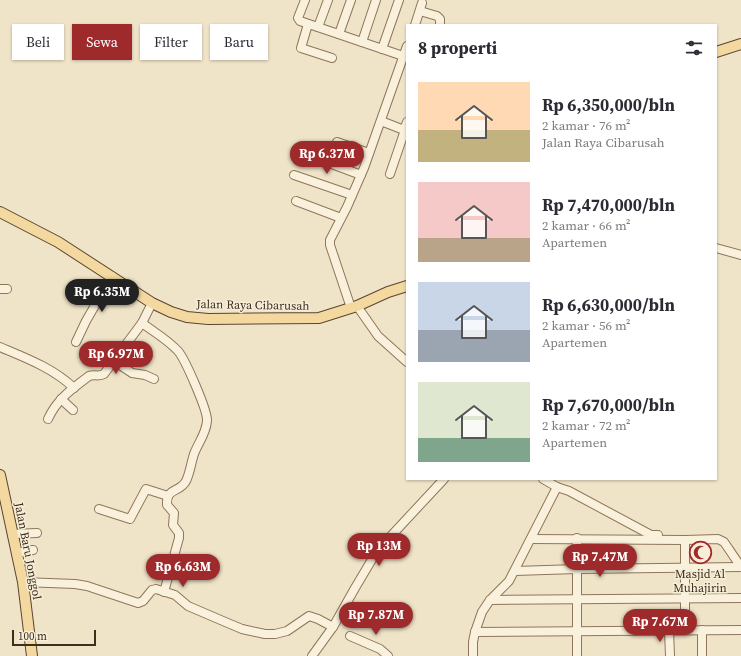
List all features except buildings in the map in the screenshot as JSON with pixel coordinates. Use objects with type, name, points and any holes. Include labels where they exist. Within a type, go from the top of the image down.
[{"type":"main road","points":[[717,52],[741,44]]},
{"type":"main road","name":"Jalan Raya Cibarusah","points":[[0,212],[58,242],[152,303],[175,314],[187,317],[208,319],[319,318],[333,315],[388,292],[406,286]]},
{"type":"main road","name":"Jalan Baru Jonggol","points":[[0,475],[23,582],[32,656]]},
{"type":"street","points":[[304,0],[298,19],[300,21],[403,56]]},
{"type":"street","points":[[318,27],[328,0]]},
{"type":"street","points":[[339,34],[351,0]]},
{"type":"street","points":[[362,42],[376,0]]},
{"type":"street","points":[[382,49],[398,0]]},
{"type":"street","points":[[415,24],[421,7],[437,16],[440,19],[440,24]]},
{"type":"street","points":[[308,24],[301,47],[302,49],[332,58]]},
{"type":"street","points":[[406,48],[361,175],[332,235],[330,245],[354,307],[378,336],[406,361]]},
{"type":"street","points":[[381,121],[405,130],[390,174]]},
{"type":"street","points":[[337,142],[369,153]]},
{"type":"street","points":[[321,160],[361,175]]},
{"type":"street","points":[[294,175],[352,195]]},
{"type":"street","points":[[296,201],[341,218]]},
{"type":"street","points":[[717,248],[741,255]]},
{"type":"street","points":[[76,342],[86,321],[112,276]]},
{"type":"street","points":[[48,419],[52,410],[61,399],[74,388],[89,376],[102,376],[104,374],[142,323],[152,303]]},
{"type":"street","points":[[142,323],[180,353],[205,408],[207,419],[205,431],[195,451],[187,480],[182,485],[170,492],[168,496],[167,505],[174,513],[173,525],[179,533],[179,538],[164,592]]},
{"type":"street","points":[[0,347],[52,371],[74,388]]},
{"type":"street","points":[[114,361],[132,373],[145,375],[154,379]]},
{"type":"street","points":[[61,399],[74,410]]},
{"type":"street","points":[[312,656],[333,627],[378,551],[443,480]]},
{"type":"street","points":[[545,480],[567,495],[637,533],[639,540]]},
{"type":"street","points":[[473,656],[475,632],[482,612],[490,600],[504,587],[515,571],[557,487]]},
{"type":"street","points":[[557,487],[569,491],[651,535],[723,535],[741,558]]},
{"type":"street","points":[[99,509],[130,519],[146,489],[168,496]]},
{"type":"street","points":[[12,534],[37,533]]},
{"type":"street","points":[[576,538],[577,656]]},
{"type":"street","points":[[531,539],[718,539],[721,540],[733,554],[741,567]]},
{"type":"street","points":[[685,540],[686,630]]},
{"type":"street","points":[[17,553],[33,550]]},
{"type":"street","points":[[515,571],[741,567]]},
{"type":"street","points":[[23,582],[59,583],[87,586],[138,603],[144,601],[154,589],[178,597],[192,608],[254,632],[275,634],[287,631],[309,616],[333,627]]},
{"type":"street","points":[[490,600],[741,598]]},
{"type":"street","points":[[670,630],[670,656]]},
{"type":"street","points":[[702,630],[702,656]]},
{"type":"street","points":[[475,632],[741,630]]},
{"type":"street","points":[[350,636],[384,655]]},
{"type":"place","name":"Masjid Al Muhajirin","points":[[700,553]]}]
